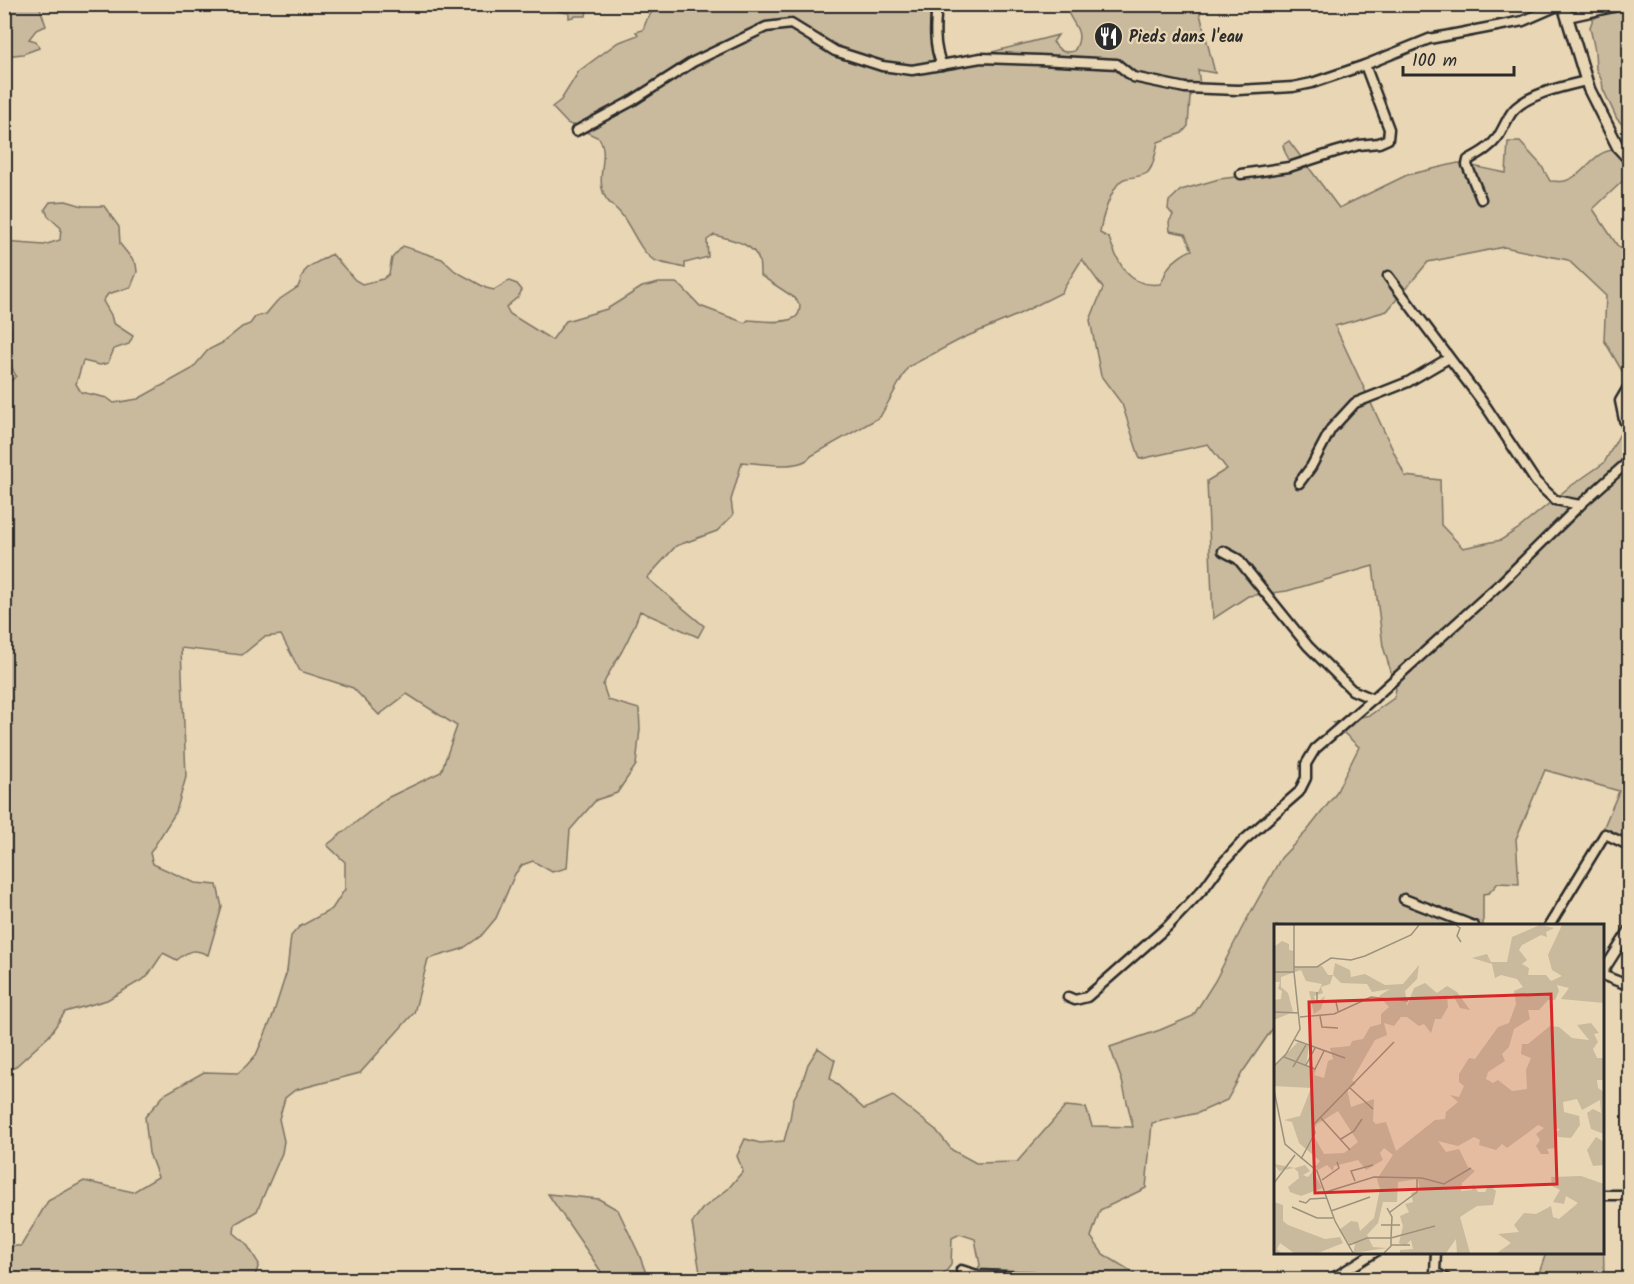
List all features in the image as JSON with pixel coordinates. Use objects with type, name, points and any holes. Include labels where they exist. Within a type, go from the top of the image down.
[{"type":"main road","points":[[1563,4],[1589,89],[1618,147],[1629,160]]},
{"type":"street","points":[[937,4],[936,53],[942,65]]},
{"type":"street","points":[[576,131],[632,101],[693,62],[766,27],[791,24],[835,51],[882,66],[912,70],[981,58],[1117,64],[1133,77],[1165,84],[1185,88],[1238,90],[1293,87],[1365,65],[1429,39],[1523,21],[1563,4]]},
{"type":"street","points":[[1568,17],[1627,4]]},
{"type":"street","points":[[1241,174],[1289,167],[1359,145],[1379,143],[1388,139],[1389,129],[1365,65]]},
{"type":"street","points":[[1482,199],[1467,165],[1468,160],[1487,149],[1497,139],[1513,110],[1524,102],[1555,88],[1586,81]]},
{"type":"street","points":[[1388,276],[1487,408],[1536,482],[1554,500],[1580,505]]},
{"type":"street","points":[[1299,483],[1331,429],[1355,403],[1408,382],[1449,358]]},
{"type":"street","points":[[1629,384],[1620,401],[1629,432]]},
{"type":"street","points":[[1068,997],[1076,1000],[1088,997],[1168,926],[1205,887],[1243,841],[1299,792],[1306,778],[1306,764],[1315,749],[1502,582],[1629,460]]},
{"type":"street","points":[[1223,551],[1238,559],[1308,646],[1352,690],[1373,699]]},
{"type":"street","points":[[1550,924],[1605,834],[1629,846]]},
{"type":"street","points":[[1404,899],[1469,924]]},
{"type":"street","points":[[1604,971],[1629,929]]},
{"type":"street","points":[[1604,975],[1629,986]]},
{"type":"street","points":[[1604,1195],[1629,1194]]},
{"type":"street","points":[[1328,1280],[1372,1254]]},
{"type":"street","points":[[1436,1254],[1435,1272],[1448,1280]]},
{"type":"street","points":[[962,1270],[977,1275],[1033,1276],[1042,1280]]},
{"type":"shaded area","points":[[4,5],[39,5],[46,26],[36,30],[29,39],[36,41],[39,48],[23,54],[5,56]]},
{"type":"shaded area","points":[[552,5],[585,5],[586,16],[569,18],[569,13],[558,11]]},
{"type":"shaded area","points":[[657,5],[929,5],[934,67],[1058,35],[1053,42],[1058,48],[1064,52],[1074,51],[1079,37],[1066,5],[1199,5],[1215,73],[1198,70],[1200,85],[1190,97],[1188,126],[1182,133],[1158,142],[1153,163],[1147,173],[1120,182],[1108,203],[1101,227],[1100,233],[1109,238],[1126,272],[1132,278],[1149,284],[1160,284],[1171,264],[1192,250],[1185,234],[1170,231],[1169,222],[1173,215],[1168,209],[1169,201],[1181,190],[1219,179],[1261,174],[1272,165],[1293,167],[1283,145],[1289,141],[1339,208],[1407,175],[1458,163],[1506,173],[1508,142],[1520,142],[1541,165],[1550,181],[1572,178],[1601,154],[1615,150],[1629,165],[1629,175],[1593,209],[1617,245],[1629,256],[1629,383],[1604,340],[1606,296],[1568,260],[1504,247],[1428,262],[1387,311],[1335,326],[1405,476],[1440,480],[1441,525],[1463,548],[1501,540],[1604,463],[1629,417],[1629,843],[1603,829],[1619,791],[1545,770],[1516,839],[1519,884],[1498,883],[1489,893],[1483,894],[1483,924],[1274,924],[1274,1026],[1242,1073],[1227,1100],[1198,1113],[1152,1123],[1146,1188],[1100,1210],[1091,1237],[1103,1254],[1134,1273],[1138,1279],[972,1279],[980,1265],[975,1239],[960,1234],[952,1238],[951,1265],[940,1279],[701,1279],[692,1223],[702,1209],[728,1189],[743,1171],[737,1156],[745,1139],[760,1143],[784,1141],[793,1100],[808,1064],[818,1048],[835,1060],[830,1078],[864,1109],[893,1096],[936,1130],[952,1150],[976,1163],[1017,1162],[1066,1106],[1086,1108],[1092,1126],[1133,1127],[1122,1081],[1110,1047],[1193,1016],[1215,981],[1281,858],[1307,831],[1335,795],[1359,747],[1333,723],[1370,715],[1394,698],[1396,689],[1383,646],[1373,566],[1287,591],[1248,596],[1213,619],[1207,481],[1227,469],[1208,444],[1140,459],[1122,404],[1101,376],[1090,320],[1103,288],[1082,259],[1061,293],[963,338],[908,367],[880,417],[806,461],[789,465],[742,462],[731,500],[733,515],[717,531],[676,546],[647,578],[704,626],[698,637],[640,611],[603,685],[608,700],[639,709],[640,729],[636,765],[617,793],[596,800],[570,830],[567,868],[552,872],[533,861],[522,865],[515,874],[496,918],[481,936],[462,949],[428,959],[414,1013],[360,1073],[295,1090],[285,1098],[279,1119],[284,1141],[282,1153],[257,1211],[235,1224],[234,1233],[246,1243],[259,1264],[254,1279],[5,1279],[5,1246],[21,1246],[48,1201],[84,1181],[133,1192],[158,1177],[149,1153],[145,1117],[165,1094],[204,1072],[238,1073],[256,1055],[272,1018],[287,971],[291,936],[299,927],[332,909],[345,889],[345,862],[327,845],[387,798],[441,772],[457,726],[407,694],[379,715],[353,688],[300,671],[281,635],[264,637],[242,655],[181,648],[186,777],[176,812],[150,853],[153,864],[195,883],[217,885],[222,907],[208,955],[192,951],[177,960],[163,953],[147,977],[107,1000],[65,1012],[49,1036],[14,1068],[5,1067],[4,380],[10,382],[16,376],[10,360],[9,317],[5,315],[4,242],[44,245],[60,240],[61,228],[48,216],[45,209],[50,202],[66,201],[83,206],[104,206],[119,227],[120,244],[136,264],[137,272],[131,287],[108,294],[103,301],[113,323],[133,336],[129,344],[114,349],[108,363],[100,365],[83,361],[76,384],[81,392],[107,398],[114,403],[138,399],[192,369],[208,350],[250,324],[255,317],[266,314],[277,301],[298,287],[304,272],[310,266],[332,254],[355,280],[362,284],[383,279],[389,274],[392,258],[403,246],[442,259],[455,271],[486,288],[494,290],[509,281],[517,284],[522,290],[518,297],[506,307],[510,314],[552,340],[566,321],[607,309],[642,287],[659,283],[676,283],[700,306],[745,323],[748,320],[778,322],[790,320],[798,314],[800,305],[795,298],[760,275],[757,255],[741,243],[714,235],[707,240],[708,257],[685,263],[685,268],[654,260],[649,256],[625,219],[603,193],[601,182],[603,150],[599,138],[567,123],[552,107],[561,100],[579,71],[617,43],[638,35],[636,32],[643,30],[647,19]]},
{"type":"shaded area","points":[[1629,8],[1629,131],[1617,119],[1603,89],[1596,69],[1590,27],[1593,19],[1608,11]]},
{"type":"shaded area","points":[[548,1194],[599,1199],[618,1210],[648,1279],[606,1279]]},
{"type":"shaded area","points":[[1546,1254],[1604,1254],[1604,1279],[1585,1279],[1583,1274],[1576,1279],[1537,1279]]},
{"type":"place","name":"Pieds dans l'eau","points":[[1108,36]]}]
